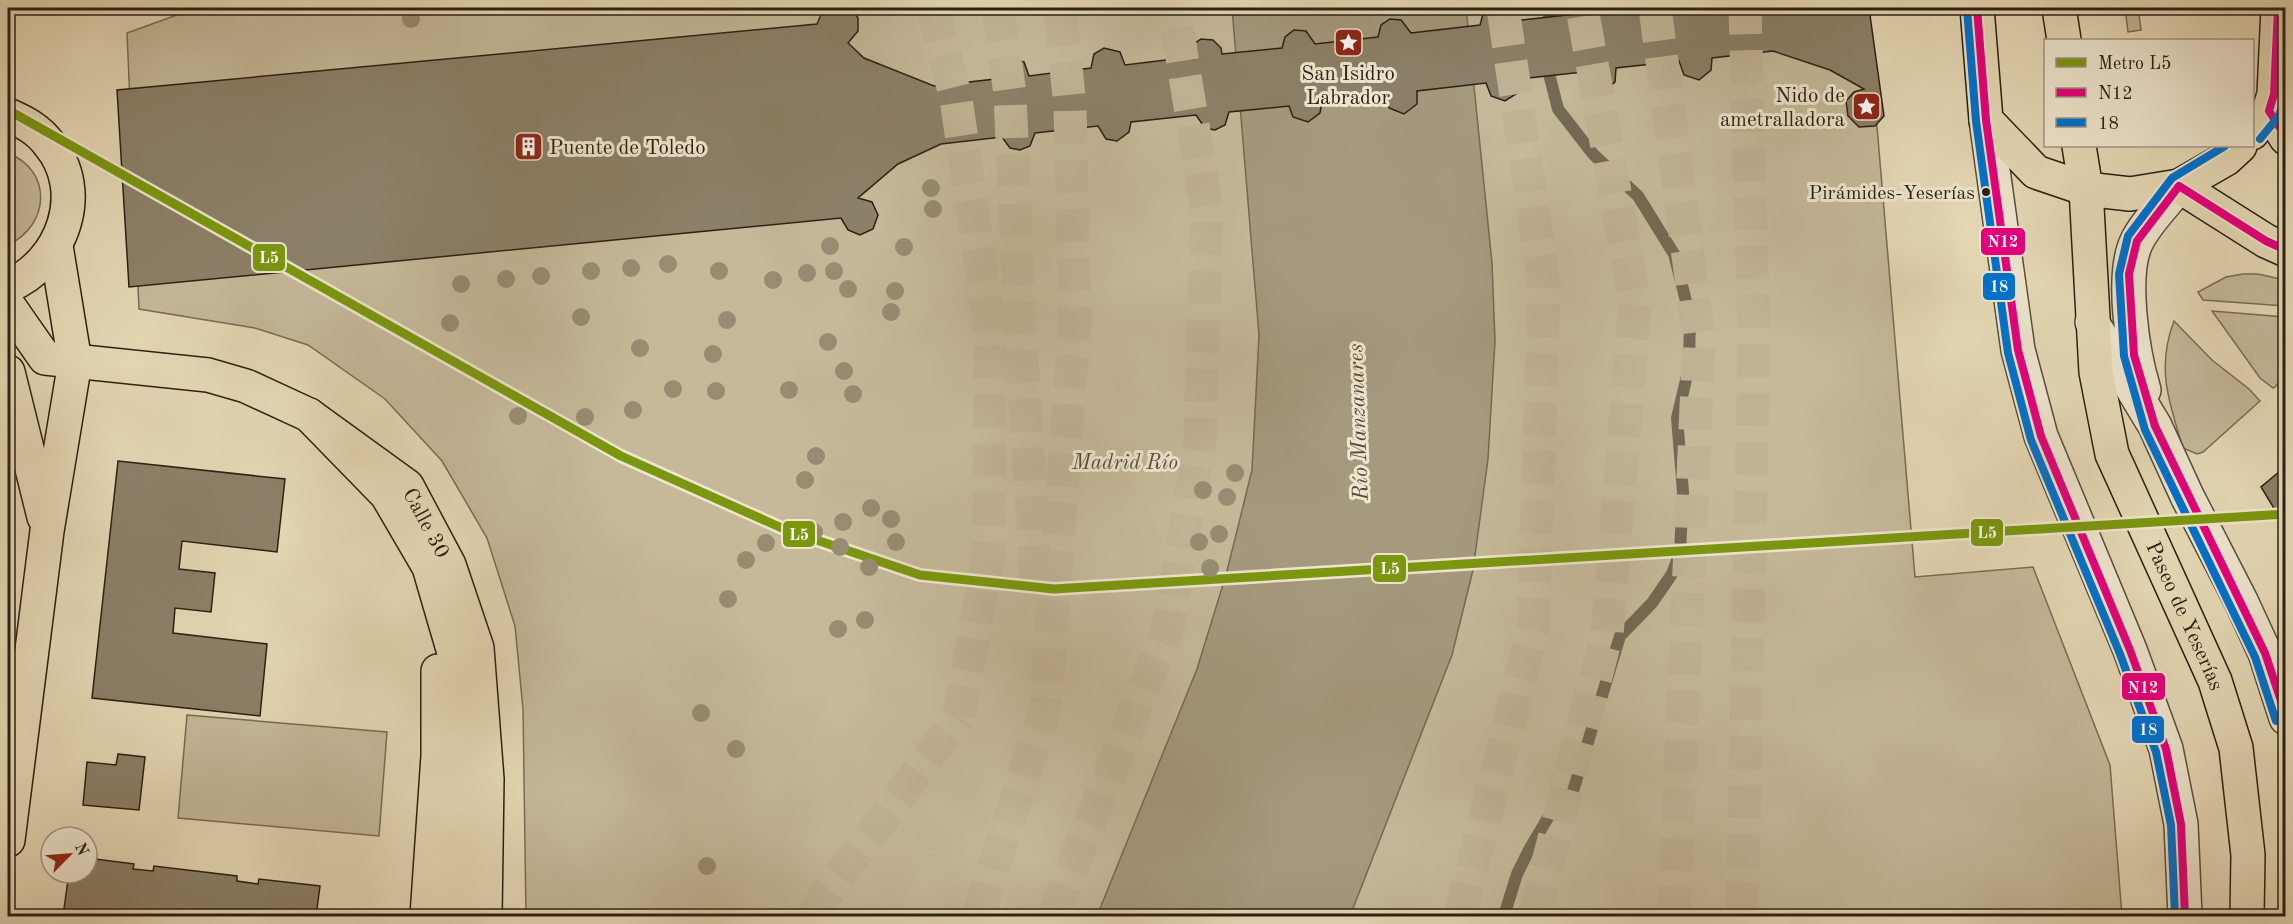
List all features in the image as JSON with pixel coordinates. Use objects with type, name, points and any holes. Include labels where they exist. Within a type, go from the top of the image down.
[{"type":"main road","points":[[1977,8],[1986,120],[2036,172],[2086,189],[2130,194],[2179,186],[2226,159],[2239,147]]},
{"type":"main road","points":[[2059,8],[2064,39]]},
{"type":"main road","points":[[2273,112],[2279,42],[2278,8]]},
{"type":"main road","points":[[8,115],[31,125],[50,144],[63,168],[68,194],[66,221],[56,246],[45,262],[31,274],[8,286]]},
{"type":"main road","name":"Paseo de Yeserías","points":[[2079,147],[2086,189],[2096,372],[2112,454],[2215,681],[2236,748],[2248,855],[2247,916]]},
{"type":"main road","points":[[2179,186],[2266,242],[2286,250]]},
{"type":"main road","points":[[8,840],[47,531],[75,362],[56,246]]},
{"type":"main road","name":"Calle 30","points":[[8,305],[45,358],[208,375],[246,386],[309,415],[407,486],[449,565],[477,648],[487,779],[485,916]]},
{"type":"main road","points":[[8,372],[47,531]]},
{"type":"main road","points":[[309,415],[411,574],[438,670],[438,756],[427,916]]},
{"type":"main road","points":[[309,415],[387,495],[429,567],[453,647],[459,670],[465,794],[459,916]]},
{"type":"street","points":[[1986,120],[2018,350],[2041,436],[2130,650],[2166,749],[2181,824],[2185,916]]},
{"type":"street","name":"Paseo de Yeserías","points":[[2155,426],[2134,356],[2129,274],[2137,241],[2179,186]]},
{"type":"street","name":"Paseo de Yeserías","points":[[2092,322],[2155,426],[2265,652],[2286,718]]},
{"type":"green space","name":"Madrid Río","points":[[196,8],[1867,8],[1915,577],[2033,567],[2110,765],[2122,916],[526,916],[523,709],[515,626],[487,538],[442,461],[385,399],[308,345],[255,328],[139,309],[127,33]]},
{"type":"green space","points":[[2125,8],[2138,8],[2141,30],[2128,32]]},
{"type":"green space","points":[[8,153],[23,161],[33,172],[39,185],[41,198],[32,225],[22,236],[8,245]]},
{"type":"green space","points":[[2258,274],[2285,280],[2285,306],[2203,300],[2198,292],[2226,277]]},
{"type":"green space","points":[[2212,311],[2285,317],[2285,374],[2275,387],[2273,388],[2260,378]]},
{"type":"green space","points":[[2174,321],[2212,360],[2249,389],[2260,401],[2203,452],[2197,454],[2183,448],[2166,385],[2166,354]]},
{"type":"green space","points":[[187,715],[387,732],[379,836],[178,818]]},
{"type":"water","name":"Río Manzanares","points":[[1232,8],[1466,8],[1492,263],[1495,341],[1488,459],[1473,570],[1452,655],[1350,916],[1097,916],[1197,669],[1226,575],[1252,470],[1259,335]]},
{"type":"building","name":"Puente de Toledo","points":[[851,8],[858,18],[858,31],[848,43],[864,58],[934,86],[995,79],[997,64],[1007,58],[1024,62],[1029,76],[1091,68],[1094,54],[1104,48],[1120,52],[1125,65],[1190,57],[1192,45],[1201,39],[1213,40],[1221,48],[1222,54],[1282,48],[1285,37],[1294,30],[1306,31],[1315,44],[1378,37],[1381,25],[1390,19],[1401,20],[1411,33],[1480,25],[1483,14],[1492,8],[1504,9],[1513,21],[1576,14],[1576,8],[1609,8],[1610,11],[1636,8],[1869,8],[1884,116],[1875,126],[1859,127],[1848,116],[1846,101],[1854,92],[1864,89],[1830,70],[1773,51],[1712,58],[1711,70],[1699,80],[1684,75],[1679,61],[1616,68],[1615,82],[1603,91],[1587,85],[1583,72],[1520,79],[1519,92],[1505,101],[1491,96],[1486,83],[1417,91],[1417,104],[1404,114],[1389,108],[1385,94],[1322,102],[1320,113],[1308,122],[1293,117],[1289,106],[1229,112],[1225,125],[1215,130],[1205,128],[1196,115],[1131,122],[1129,132],[1117,141],[1106,139],[1098,126],[1035,133],[1030,146],[1020,150],[1010,148],[1002,137],[941,144],[898,164],[858,198],[872,202],[878,215],[873,229],[860,235],[848,230],[841,218],[129,287],[117,90],[817,24],[823,10]]},
{"type":"building","points":[[118,461],[285,479],[277,552],[182,541],[179,569],[215,573],[211,612],[175,608],[173,633],[267,644],[260,716],[92,698]]},
{"type":"building","points":[[2286,466],[2286,528],[2261,487]]},
{"type":"building","points":[[118,754],[145,757],[139,810],[83,805],[87,762],[116,765]]},
{"type":"building","points":[[99,860],[134,864],[133,869],[153,871],[154,866],[237,876],[237,881],[258,884],[259,879],[320,886],[316,916],[63,916],[67,885],[99,885]]},
{"type":"waterway","points":[[1547,33],[1550,8]]},
{"type":"waterway","points":[[1504,916],[1517,874],[1530,848],[1549,816],[1571,798],[1620,636],[1652,603],[1672,574],[1680,552],[1683,492],[1677,418],[1689,367],[1690,317],[1674,254],[1638,196],[1593,154],[1558,109],[1546,62]]},
{"type":"tunnel","points":[[933,8],[956,99],[990,329],[989,554],[959,716]]},
{"type":"tunnel","points":[[998,8],[1010,94],[1020,329],[1037,592]]},
{"type":"tunnel","points":[[978,916],[1045,710],[1075,321],[1070,106],[1060,8]]},
{"type":"tunnel","points":[[1053,916],[1168,628],[1200,440],[1207,211],[1174,8]]},
{"type":"tunnel","points":[[1460,916],[1533,628],[1544,286],[1503,8]]},
{"type":"tunnel","points":[[1534,916],[1607,634],[1635,303],[1582,8]]},
{"type":"tunnel","points":[[1655,8],[1699,338],[1674,916]]},
{"type":"tunnel","points":[[1742,916],[1754,342],[1745,8]]},
{"type":"tunnel","points":[[810,916],[959,716]]},
{"type":"metro line","name":"L5","points":[[8,110],[621,456],[784,529],[920,575],[1054,589],[2286,514]]},
{"type":"transit line","name":"N12","points":[[1977,8],[1986,120],[2018,350],[2041,436],[2130,650],[2166,749],[2181,824],[2185,916]]},
{"type":"transit line","name":"N12","points":[[2278,8],[2274,94],[2269,111],[2286,137]]},
{"type":"transit line","name":"18","points":[[1967,9],[1976,121],[2008,353],[2031,440],[2120,654],[2156,752],[2171,825],[2175,916]]},
{"type":"transit line","name":"18","points":[[2260,139],[2278,117],[2286,99]]},
{"type":"transit line","name":"18","points":[[2223,147],[2172,178],[2128,236],[2119,274],[2124,356],[2145,430],[2255,657],[2276,721]]},
{"type":"transit line","name":"N12","points":[[2286,250],[2266,241],[2179,186],[2137,241],[2129,274],[2134,355],[2155,426],[2265,653],[2286,716]]},
{"type":"place","name":"San Isidro Labrador","points":[[1348,42]]},
{"type":"place","name":"Nido de ametralladora","points":[[1866,107]]},
{"type":"place","name":"Puente de Toledo","points":[[528,147]]},
{"type":"place","name":"Pirámides-Yeserías","points":[[1986,192]]}]
